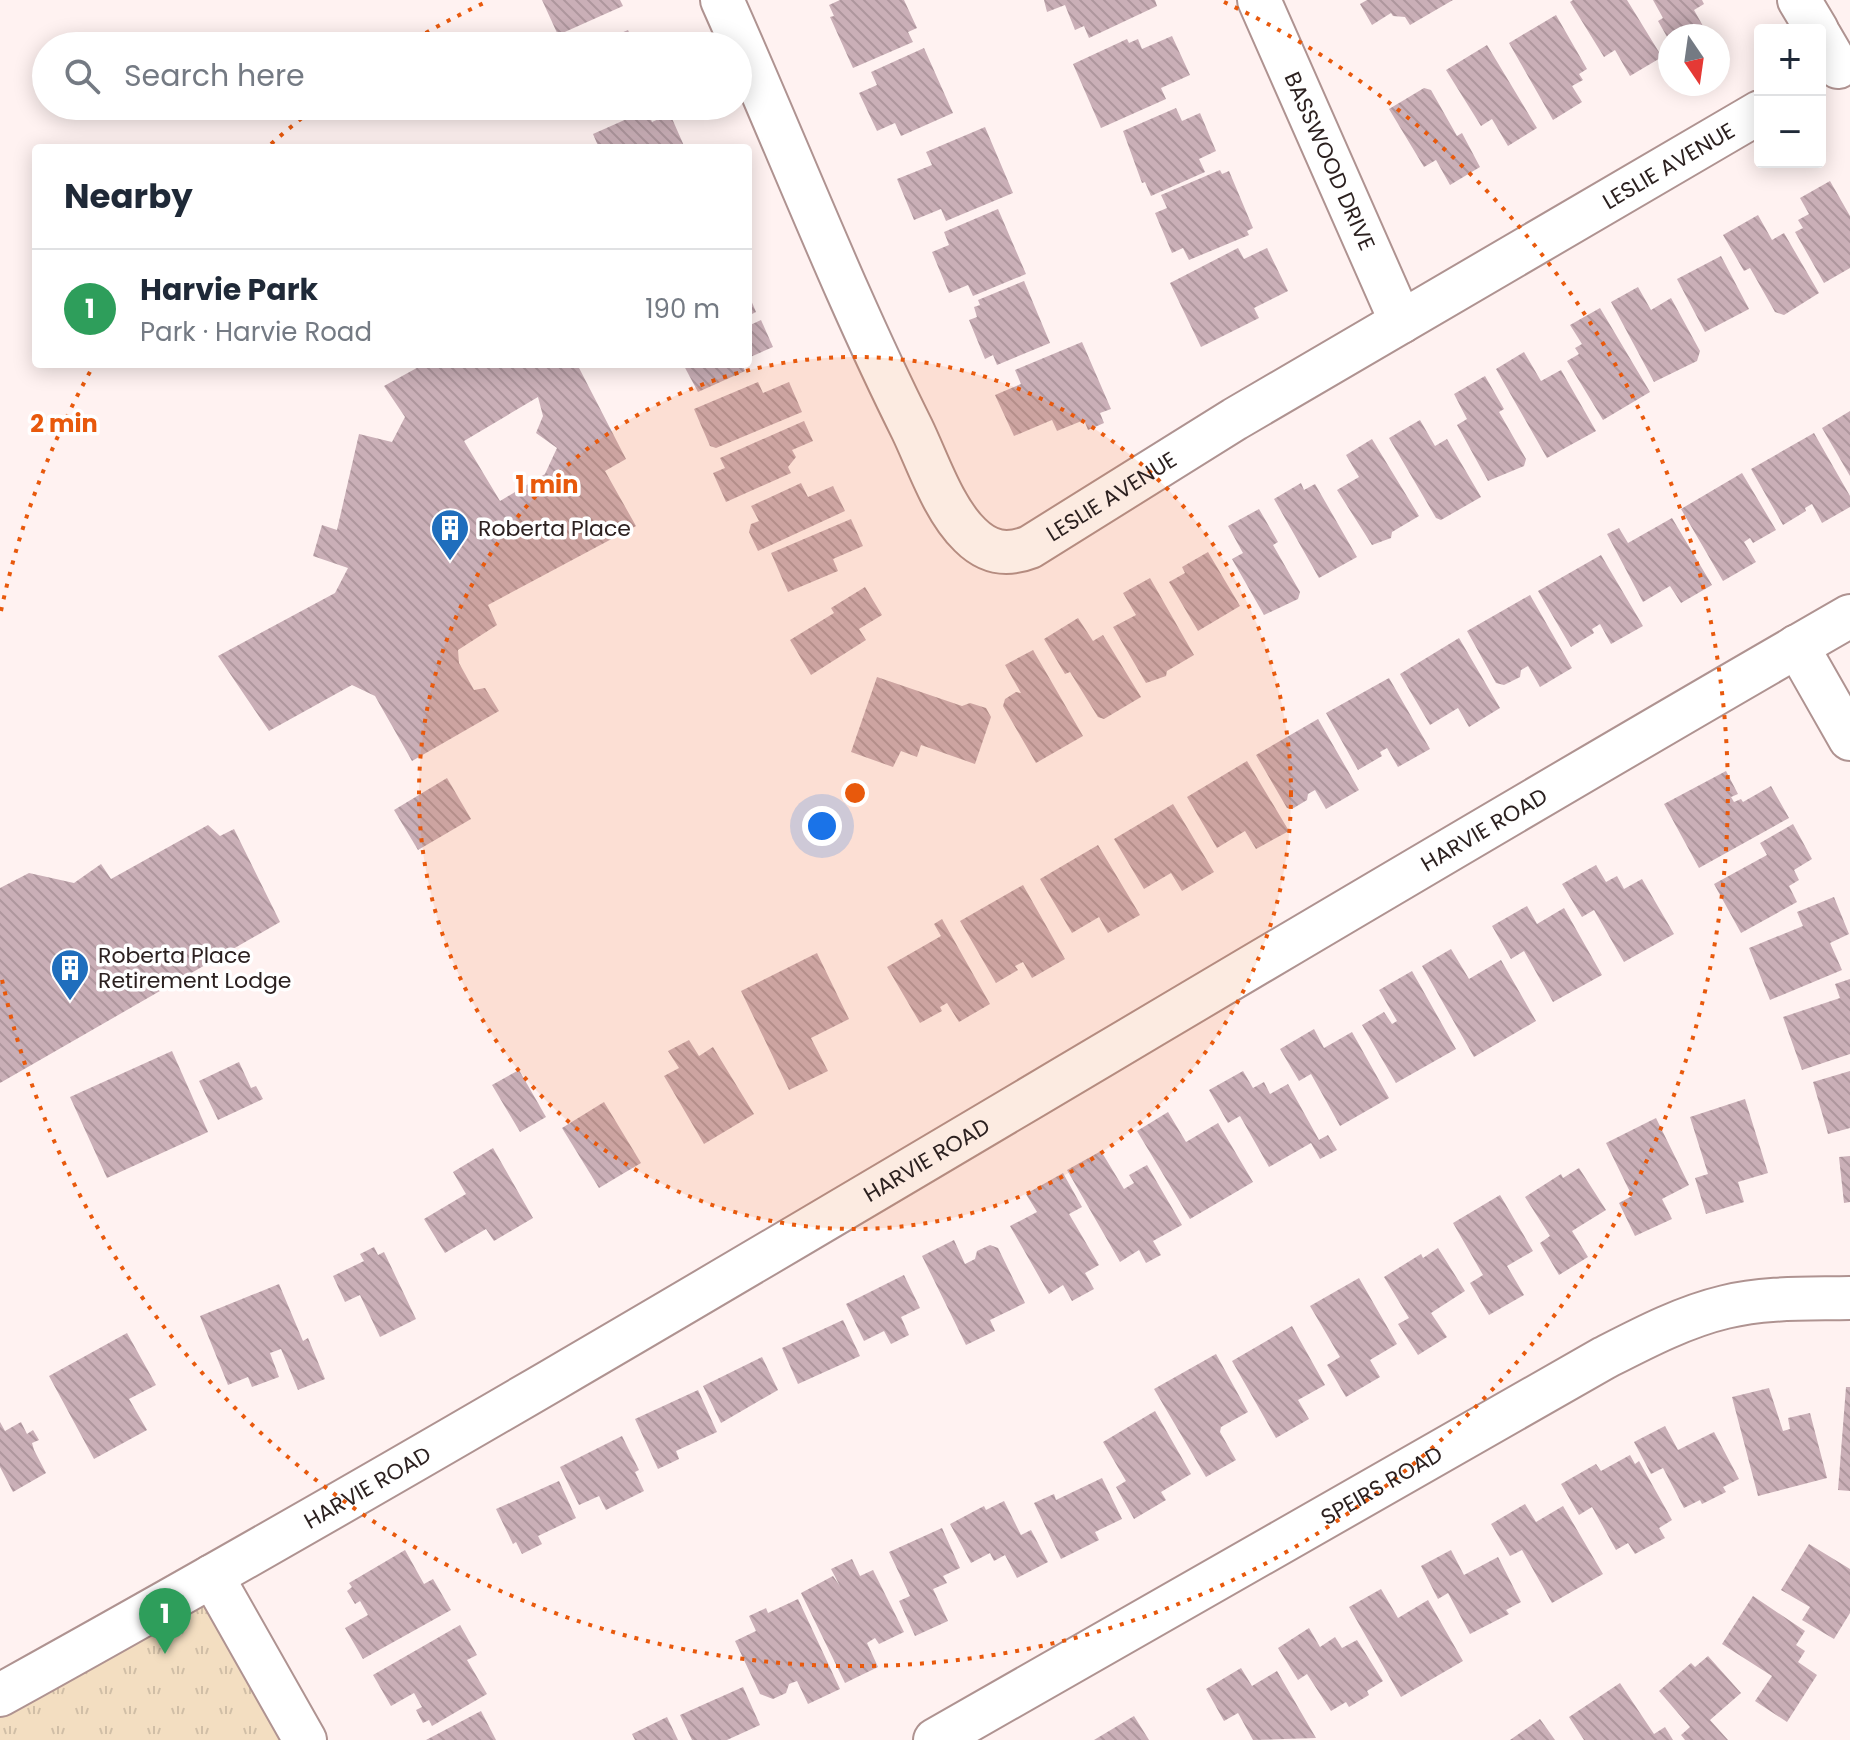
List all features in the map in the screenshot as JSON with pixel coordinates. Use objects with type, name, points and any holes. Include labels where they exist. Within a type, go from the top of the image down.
[{"type":"street","name":"LESLIE AVENUE","points":[[722,0],[736,32]]},
{"type":"street","name":"BASSWOOD DRIVE","points":[[1259,0],[1401,322]]},
{"type":"street","points":[[1799,0],[1813,24]]},
{"type":"street","name":"LESLIE AVENUE","points":[[752,69],[885,375],[961,526],[982,547],[1015,553],[1030,547],[1235,419],[1754,116]]},
{"type":"street","name":"HARVIE ROAD","points":[[0,1695],[212,1576],[1850,616]]},
{"type":"street","points":[[1797,646],[1850,739]]},
{"type":"street","name":"SPEIRS ROAD","points":[[952,1736],[1604,1358],[1656,1332],[1725,1307],[1783,1299],[1850,1298]]},
{"type":"street","points":[[212,1576],[305,1740]]},
{"type":"green space","points":[[212,1576],[305,1740],[0,1740],[0,1695]]},
{"type":"building","points":[[542,0],[620,0],[623,6],[565,32],[557,32]]},
{"type":"building","points":[[840,0],[904,0],[917,28],[908,32],[913,42],[853,68],[830,17],[834,16],[829,5]]},
{"type":"building","points":[[1044,0],[1155,0],[1157,6],[1089,38],[1084,26],[1075,30],[1065,5],[1047,12]]},
{"type":"building","points":[[1367,0],[1453,0],[1410,25],[1405,17],[1391,13],[1372,25],[1360,4]]},
{"type":"building","points":[[1627,0],[1658,50],[1658,59],[1630,76],[1615,50],[1604,57],[1570,2]]},
{"type":"building","points":[[1653,0],[1702,0],[1704,4],[1694,10],[1702,24],[1660,24],[1658,21],[1663,18]]},
{"type":"building","points":[[1556,15],[1587,69],[1579,74],[1583,80],[1572,86],[1582,102],[1553,120],[1509,43]]},
{"type":"building","points":[[1172,36],[1190,75],[1161,88],[1166,99],[1101,128],[1073,64],[1127,39],[1129,43],[1138,39],[1142,49]]},
{"type":"building","points":[[1487,45],[1537,128],[1508,146],[1492,119],[1481,126],[1446,70]]},
{"type":"building","points":[[924,48],[953,113],[901,136],[895,123],[877,131],[859,93],[877,85],[871,72]]},
{"type":"building","points":[[1424,88],[1431,90],[1457,136],[1462,133],[1480,167],[1450,185],[1436,160],[1424,167],[1389,109]]},
{"type":"building","points":[[1176,108],[1182,121],[1200,113],[1216,151],[1199,159],[1205,172],[1151,196],[1145,182],[1142,183],[1123,131]]},
{"type":"building","points":[[624,120],[673,120],[683,144],[597,144],[593,134]]},
{"type":"building","points":[[985,127],[1013,193],[946,221],[941,209],[914,220],[897,179],[932,165],[926,152]]},
{"type":"building","points":[[1220,170],[1222,174],[1229,171],[1253,228],[1247,231],[1249,235],[1189,260],[1183,248],[1172,253],[1155,213],[1167,208],[1161,195]]},
{"type":"building","points":[[1830,181],[1850,216],[1850,268],[1824,283],[1795,232],[1803,228],[1798,220],[1809,214],[1800,198]]},
{"type":"building","points":[[998,209],[1026,274],[973,296],[968,285],[949,293],[932,252],[949,245],[944,232]]},
{"type":"building","points":[[1758,215],[1772,240],[1784,233],[1819,293],[1784,315],[1775,312],[1750,268],[1744,271],[1723,235]]},
{"type":"building","points":[[1238,248],[1244,259],[1267,248],[1288,291],[1254,308],[1259,318],[1201,347],[1170,283]]},
{"type":"building","points":[[1721,256],[1749,309],[1705,332],[1677,279]]},
{"type":"building","points":[[1024,281],[1050,343],[997,365],[993,355],[985,359],[969,320],[977,317],[974,307],[980,305],[978,300]]},
{"type":"building","points":[[1638,287],[1651,310],[1671,298],[1700,351],[1697,361],[1654,382],[1611,302]]},
{"type":"building","points":[[1600,308],[1650,392],[1603,420],[1567,361],[1579,354],[1575,348],[1582,344],[1570,325]]},
{"type":"building","points":[[761,320],[773,347],[752,356],[752,324]]},
{"type":"building","points":[[1082,342],[1111,409],[1100,413],[1104,423],[1088,430],[1084,420],[1057,431],[1052,420],[1014,436],[995,395],[1021,384],[1015,370]]},
{"type":"building","points":[[1524,352],[1541,381],[1561,370],[1596,431],[1547,458],[1496,369]]},
{"type":"building","name":"Roberta Place","points":[[417,368],[579,368],[626,459],[605,471],[636,526],[488,605],[497,625],[458,650],[459,663],[474,690],[485,688],[499,711],[412,761],[375,696],[352,685],[269,731],[218,656],[335,593],[348,568],[313,556],[322,525],[337,530],[359,434],[392,442],[405,417],[384,386]],"holes":[[[538,397],[543,416],[536,433],[557,448],[545,474],[500,501],[464,441]]]},
{"type":"building","points":[[685,368],[744,368],[745,371],[698,392]]},
{"type":"building","points":[[1485,376],[1504,409],[1499,412],[1526,459],[1524,466],[1488,481],[1457,425],[1467,419],[1454,394]]},
{"type":"building","points":[[758,382],[763,393],[789,382],[802,412],[716,448],[710,446],[694,409]]},
{"type":"building","points":[[1850,411],[1850,476],[1822,428]]},
{"type":"building","points":[[1420,420],[1435,446],[1447,439],[1481,497],[1441,520],[1436,518],[1389,438]]},
{"type":"building","points":[[804,421],[813,441],[792,450],[796,457],[788,467],[791,473],[726,502],[713,473],[725,468],[720,458]]},
{"type":"building","points":[[1814,433],[1850,496],[1850,507],[1822,523],[1812,504],[1783,525],[1751,469]]},
{"type":"building","points":[[1372,439],[1419,516],[1392,532],[1391,538],[1372,545],[1337,490],[1359,477],[1346,455]]},
{"type":"building","points":[[1742,473],[1776,530],[1753,543],[1750,538],[1744,542],[1756,562],[1723,581],[1681,509]]},
{"type":"building","points":[[801,483],[808,497],[833,486],[845,511],[758,551],[749,532],[751,524],[759,521],[751,506]]},
{"type":"building","points":[[1301,483],[1304,490],[1315,484],[1357,557],[1319,578],[1274,499]]},
{"type":"building","points":[[1259,509],[1278,542],[1273,545],[1300,592],[1298,599],[1264,615],[1232,559],[1243,553],[1228,526]]},
{"type":"building","points":[[1672,518],[1712,585],[1681,603],[1670,586],[1643,602],[1607,534],[1619,528],[1628,543]]},
{"type":"building","points":[[851,519],[863,546],[833,559],[838,571],[788,592],[771,553]]},
{"type":"building","points":[[1208,552],[1240,606],[1198,631],[1169,582],[1185,573],[1182,567]]},
{"type":"building","points":[[1601,555],[1643,626],[1611,644],[1600,624],[1592,629],[1594,633],[1571,647],[1538,591]]},
{"type":"building","points":[[1150,578],[1194,655],[1167,671],[1166,676],[1146,683],[1113,627],[1136,615],[1123,593]]},
{"type":"building","points":[[865,587],[882,615],[859,629],[866,640],[811,675],[790,640],[834,613],[831,608]]},
{"type":"building","points":[[1530,595],[1572,668],[1540,687],[1528,666],[1521,670],[1520,677],[1504,685],[1496,683],[1467,631]]},
{"type":"building","points":[[1078,618],[1093,641],[1103,635],[1141,697],[1104,719],[1098,717],[1070,672],[1065,674],[1044,639]]},
{"type":"building","points":[[1459,638],[1500,708],[1469,727],[1458,708],[1430,725],[1400,674]]},
{"type":"building","points":[[1033,650],[1083,736],[1036,763],[1003,706],[1005,699],[1016,692],[1021,693],[1005,665]]},
{"type":"building","points":[[877,677],[962,706],[970,703],[986,708],[991,717],[975,764],[921,745],[917,757],[901,751],[893,767],[851,752]]},
{"type":"building","points":[[1389,678],[1430,749],[1398,767],[1387,748],[1380,752],[1382,756],[1358,770],[1326,713]]},
{"type":"building","points":[[1318,719],[1359,790],[1326,809],[1315,790],[1308,794],[1307,800],[1292,809],[1287,808],[1256,755]]},
{"type":"building","points":[[1247,761],[1289,831],[1256,849],[1245,831],[1217,848],[1187,797]]},
{"type":"building","points":[[1726,771],[1738,794],[1731,797],[1734,802],[1741,799],[1743,802],[1771,786],[1789,818],[1699,868],[1664,804]]},
{"type":"building","points":[[447,778],[471,819],[418,850],[394,810]]},
{"type":"building","points":[[1173,804],[1214,872],[1182,891],[1171,873],[1144,889],[1114,839]]},
{"type":"building","points":[[1793,824],[1812,859],[1794,870],[1799,880],[1789,886],[1797,902],[1741,933],[1714,884],[1767,855],[1760,843]]},
{"type":"building","name":"Roberta Place Retirement Lodge","points":[[208,825],[220,836],[234,829],[280,922],[0,1083],[0,888],[29,873],[74,883],[101,864],[111,879]]},
{"type":"building","points":[[1098,845],[1140,915],[1108,933],[1099,917],[1072,933],[1040,879]]},
{"type":"building","points":[[1596,865],[1606,882],[1617,876],[1624,889],[1642,879],[1674,934],[1624,962],[1594,910],[1582,917],[1562,884]]},
{"type":"building","points":[[1023,885],[1065,959],[1032,978],[1023,962],[1015,966],[1018,970],[996,983],[960,921]]},
{"type":"building","points":[[1834,897],[1849,934],[1830,943],[1842,970],[1770,1000],[1749,948],[1803,926],[1797,912]]},
{"type":"building","points":[[1527,906],[1537,924],[1564,908],[1602,975],[1553,1002],[1524,951],[1511,959],[1492,926]]},
{"type":"building","points":[[942,919],[990,1004],[959,1022],[947,1003],[940,1007],[942,1011],[920,1023],[887,967],[941,936],[934,924]]},
{"type":"building","points":[[1451,949],[1469,979],[1501,960],[1536,1021],[1474,1057],[1422,966]]},
{"type":"building","points":[[817,953],[849,1019],[811,1038],[828,1071],[789,1090],[741,991]]},
{"type":"building","points":[[1412,971],[1456,1049],[1396,1083],[1362,1025],[1384,1012],[1392,1024],[1397,1021],[1379,990]]},
{"type":"building","points":[[1850,979],[1850,1054],[1802,1070],[1783,1017],[1840,998],[1835,984]]},
{"type":"building","points":[[1314,1029],[1324,1048],[1352,1032],[1389,1098],[1340,1126],[1311,1074],[1299,1081],[1280,1049]]},
{"type":"building","points":[[689,1040],[699,1056],[713,1047],[754,1114],[704,1144],[664,1076],[679,1068],[668,1051]]},
{"type":"building","points":[[172,1051],[208,1132],[107,1178],[70,1097]]},
{"type":"building","points":[[239,1062],[251,1088],[256,1086],[263,1099],[218,1120],[199,1081]]},
{"type":"building","points":[[519,1070],[546,1117],[520,1132],[492,1085]]},
{"type":"building","points":[[1243,1071],[1253,1088],[1264,1082],[1270,1094],[1288,1084],[1319,1140],[1328,1135],[1337,1150],[1320,1159],[1311,1143],[1269,1167],[1240,1116],[1228,1123],[1209,1090]]},
{"type":"building","points":[[1850,1071],[1850,1128],[1828,1134],[1813,1082]]},
{"type":"building","points":[[1745,1099],[1768,1173],[1738,1182],[1744,1202],[1706,1214],[1695,1178],[1708,1174],[1690,1117]]},
{"type":"building","points":[[604,1102],[641,1163],[599,1188],[562,1128]]},
{"type":"building","points":[[1168,1112],[1186,1142],[1218,1123],[1253,1182],[1190,1219],[1137,1131]]},
{"type":"building","points":[[1656,1118],[1689,1185],[1662,1199],[1672,1219],[1635,1236],[1619,1203],[1632,1196],[1606,1143]]},
{"type":"building","points":[[493,1148],[533,1218],[494,1241],[486,1229],[445,1253],[424,1219],[466,1194],[453,1172]]},
{"type":"building","points":[[1101,1151],[1124,1189],[1134,1183],[1129,1175],[1147,1165],[1182,1225],[1153,1241],[1161,1255],[1146,1263],[1139,1250],[1120,1262],[1067,1170]]},
{"type":"building","points":[[1850,1156],[1850,1202],[1844,1203],[1839,1157]]},
{"type":"building","points":[[1579,1168],[1606,1210],[1572,1231],[1588,1257],[1559,1275],[1540,1243],[1550,1236],[1525,1197],[1561,1174],[1563,1178]]},
{"type":"building","points":[[1063,1173],[1082,1207],[1069,1214],[1099,1265],[1085,1273],[1094,1289],[1072,1301],[1063,1285],[1049,1294],[1010,1226],[1037,1212],[1026,1194]]},
{"type":"building","points":[[1500,1195],[1533,1251],[1507,1266],[1524,1295],[1489,1315],[1470,1283],[1483,1275],[1453,1223]]},
{"type":"building","points":[[954,1240],[965,1264],[975,1259],[977,1251],[990,1245],[998,1248],[1025,1303],[990,1320],[995,1331],[966,1345],[922,1256]]},
{"type":"building","points":[[374,1247],[378,1255],[384,1252],[416,1319],[380,1337],[360,1295],[345,1302],[333,1276],[364,1261],[360,1254]]},
{"type":"building","points":[[1438,1248],[1465,1291],[1431,1313],[1447,1337],[1418,1355],[1398,1324],[1409,1318],[1384,1277],[1421,1254],[1423,1258]]},
{"type":"building","points":[[904,1275],[920,1308],[901,1317],[909,1335],[891,1344],[884,1331],[864,1341],[846,1304]]},
{"type":"building","points":[[1359,1278],[1397,1344],[1370,1360],[1380,1377],[1346,1397],[1327,1365],[1340,1357],[1310,1306]]},
{"type":"building","points":[[279,1284],[303,1341],[308,1338],[325,1379],[298,1390],[281,1349],[270,1353],[279,1377],[252,1387],[248,1377],[228,1385],[200,1316]]},
{"type":"building","points":[[843,1320],[860,1356],[798,1384],[782,1348]]},
{"type":"building","points":[[1292,1326],[1325,1385],[1298,1400],[1309,1419],[1276,1438],[1232,1361]]},
{"type":"building","points":[[127,1333],[156,1385],[129,1399],[147,1430],[94,1459],[49,1376]]},
{"type":"building","points":[[1216,1354],[1248,1412],[1221,1427],[1220,1432],[1236,1460],[1206,1477],[1154,1389]]},
{"type":"building","points":[[762,1357],[778,1390],[721,1423],[703,1386]]},
{"type":"building","points":[[1846,1387],[1850,1387],[1850,1491],[1838,1490]]},
{"type":"building","points":[[1769,1388],[1783,1431],[1790,1429],[1788,1418],[1810,1413],[1827,1478],[1758,1496],[1732,1397]]},
{"type":"building","points":[[698,1390],[717,1432],[676,1451],[679,1459],[658,1469],[635,1419]]},
{"type":"building","points":[[1155,1411],[1191,1474],[1161,1492],[1166,1500],[1134,1519],[1116,1487],[1126,1481],[1103,1442]]},
{"type":"building","points":[[0,1422],[5,1431],[21,1422],[27,1434],[33,1430],[39,1440],[32,1443],[34,1450],[46,1473],[13,1492],[0,1467]]},
{"type":"building","points":[[1665,1426],[1678,1450],[1714,1432],[1739,1479],[1723,1487],[1726,1492],[1702,1504],[1700,1500],[1684,1508],[1663,1468],[1651,1474],[1634,1442]]},
{"type":"building","points":[[622,1436],[639,1470],[635,1472],[644,1491],[606,1510],[599,1496],[579,1505],[560,1467]]},
{"type":"building","points":[[1630,1455],[1635,1464],[1639,1461],[1672,1520],[1659,1528],[1665,1538],[1635,1554],[1628,1543],[1616,1550],[1592,1507],[1579,1515],[1561,1484],[1596,1464],[1601,1471]]},
{"type":"building","points":[[1102,1478],[1122,1519],[1095,1532],[1099,1540],[1061,1559],[1034,1503],[1054,1494],[1056,1500]]},
{"type":"building","points":[[559,1481],[576,1518],[538,1536],[542,1544],[522,1554],[516,1542],[513,1544],[496,1509]]},
{"type":"building","points":[[1004,1501],[1021,1535],[1031,1530],[1048,1562],[1017,1578],[1005,1555],[994,1561],[990,1553],[971,1563],[950,1524],[984,1506],[986,1510]]},
{"type":"building","points":[[1525,1504],[1536,1522],[1563,1506],[1603,1574],[1552,1603],[1522,1550],[1510,1556],[1491,1524]]},
{"type":"building","points":[[942,1528],[960,1568],[943,1576],[947,1583],[933,1589],[948,1621],[915,1636],[899,1601],[910,1596],[889,1552]]},
{"type":"building","points":[[1809,1544],[1850,1569],[1850,1613],[1834,1639],[1802,1620],[1810,1607],[1781,1590]]},
{"type":"building","points":[[405,1550],[424,1584],[433,1579],[451,1610],[363,1659],[345,1628],[368,1615],[360,1601],[355,1604],[347,1591],[352,1587],[349,1583]]},
{"type":"building","points":[[1451,1550],[1464,1575],[1498,1557],[1521,1602],[1506,1610],[1509,1614],[1470,1634],[1448,1593],[1438,1599],[1421,1566]]},
{"type":"building","points":[[852,1559],[860,1576],[873,1570],[904,1632],[879,1644],[875,1638],[867,1643],[878,1667],[845,1683],[801,1593],[833,1576],[840,1586],[831,1569]]},
{"type":"building","points":[[1381,1589],[1398,1618],[1428,1600],[1463,1661],[1401,1697],[1349,1607]]},
{"type":"building","points":[[1753,1596],[1805,1631],[1796,1645],[1805,1651],[1798,1662],[1817,1675],[1787,1722],[1755,1701],[1772,1676],[1722,1644]]},
{"type":"building","points":[[798,1599],[840,1689],[808,1704],[797,1681],[789,1684],[786,1693],[773,1699],[760,1694],[735,1641],[756,1631],[749,1616],[766,1608],[768,1613]]},
{"type":"building","points":[[460,1625],[477,1655],[467,1660],[487,1694],[432,1726],[429,1720],[423,1723],[416,1710],[422,1707],[414,1693],[391,1706],[373,1675]]},
{"type":"building","points":[[1309,1628],[1320,1647],[1335,1637],[1342,1648],[1357,1640],[1383,1681],[1367,1691],[1369,1695],[1349,1707],[1346,1702],[1331,1711],[1307,1674],[1298,1680],[1278,1648]]},
{"type":"building","points":[[1708,1656],[1741,1693],[1710,1720],[1728,1740],[1685,1740],[1681,1735],[1690,1727],[1659,1691],[1691,1663],[1695,1667]]},
{"type":"building","points":[[1241,1668],[1252,1686],[1277,1671],[1316,1738],[1253,1740],[1238,1713],[1224,1721],[1206,1689]]},
{"type":"building","points":[[1620,1683],[1654,1734],[1665,1727],[1673,1740],[1584,1740],[1569,1717]]},
{"type":"building","points":[[743,1687],[760,1725],[727,1740],[692,1740],[680,1715]]},
{"type":"building","points":[[481,1711],[496,1740],[426,1740]]},
{"type":"building","points":[[1134,1716],[1149,1740],[1094,1740]]},
{"type":"building","points":[[667,1717],[678,1740],[635,1740],[632,1734]]},
{"type":"building","points":[[1540,1719],[1555,1740],[1510,1740]]},
{"type":"place","name":"Roberta Place","points":[[450,562]]},
{"type":"place","name":"Roberta Place Retirement Lodge","points":[[70,1002]]},
{"type":"place","name":"Harvie Park","points":[[165,1654]]}]
